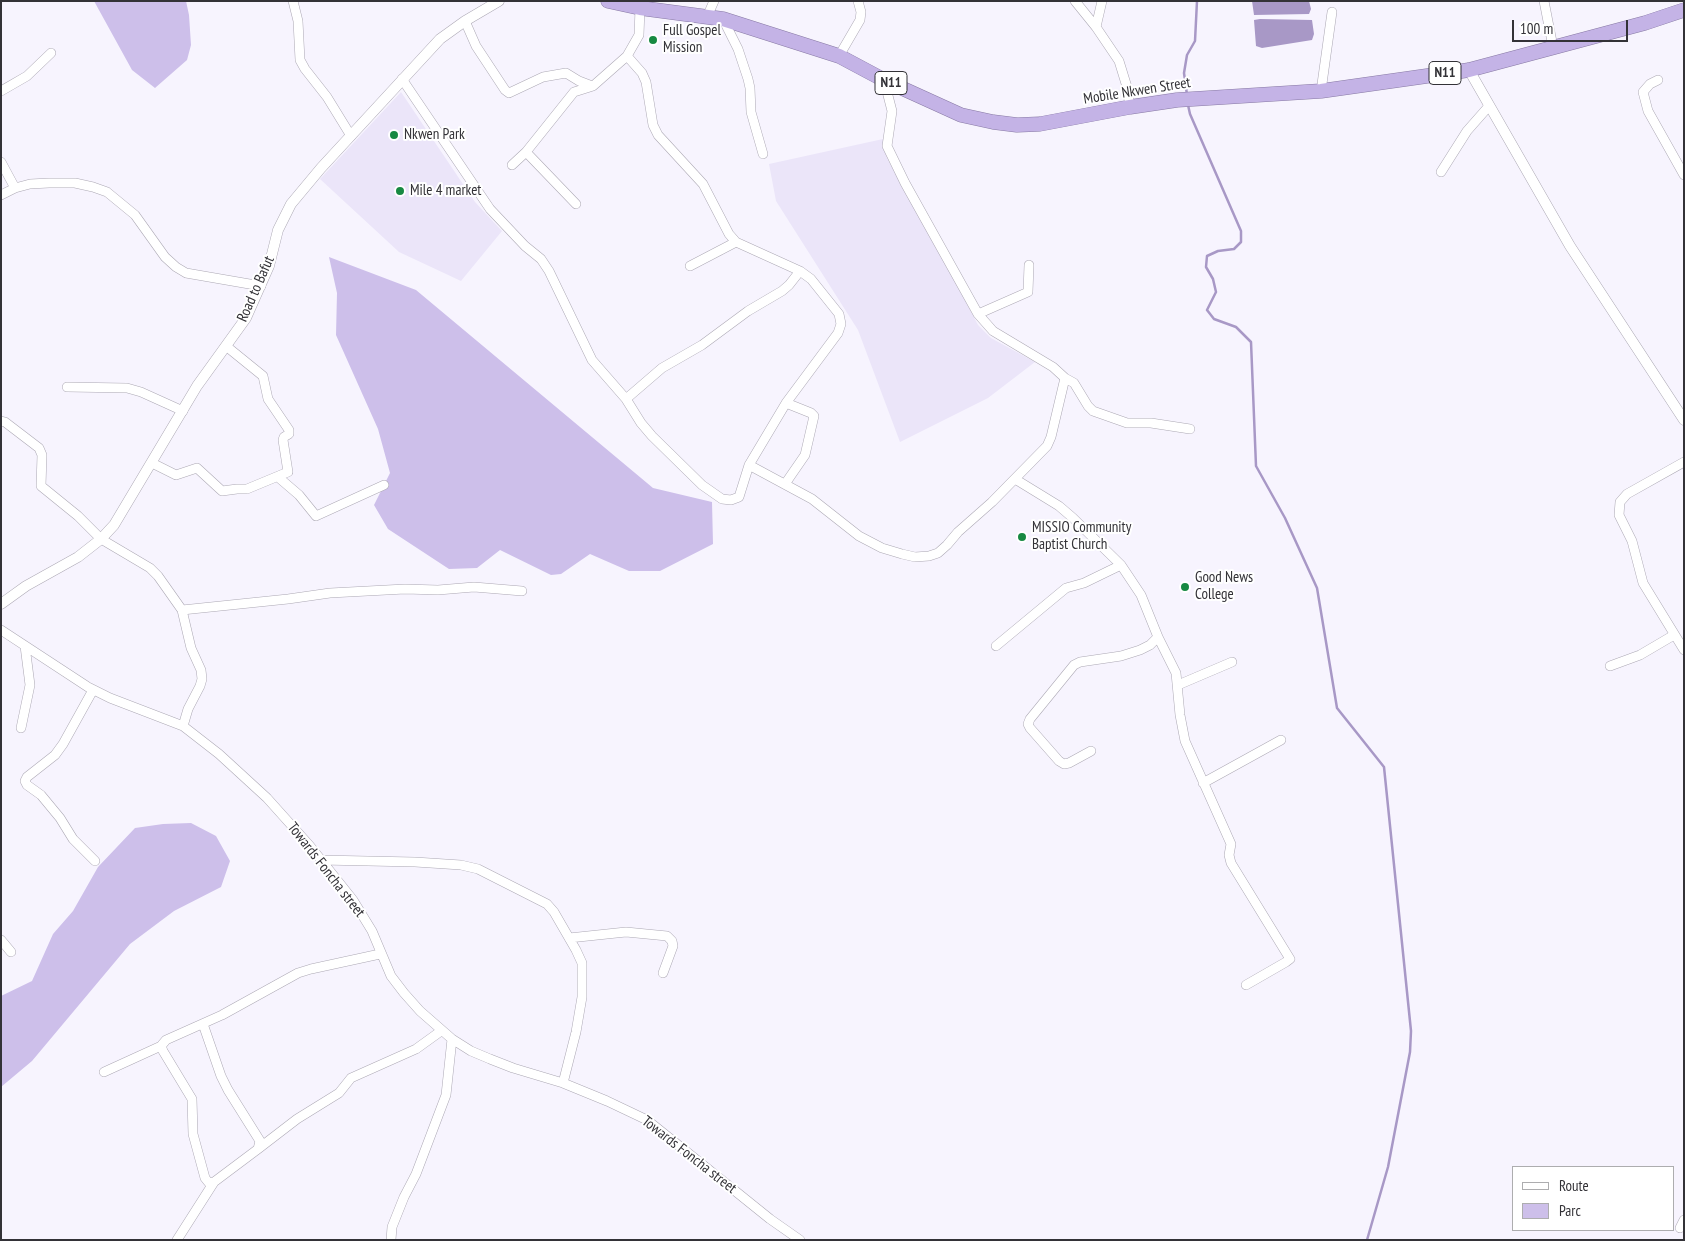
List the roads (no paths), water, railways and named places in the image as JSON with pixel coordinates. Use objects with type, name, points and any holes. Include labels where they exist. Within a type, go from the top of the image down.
[{"type":"highway","name":"Mobile Nkwen Street","points":[[608,1],[640,8],[723,19],[839,56],[884,80],[961,115],[1017,125],[1040,124],[1177,100],[1321,91],[1469,70],[1646,24],[1682,7]]},
{"type":"street","points":[[293,1],[298,21],[300,60],[327,97],[351,136]]},
{"type":"street","name":"Road to Bafut","points":[[1,604],[26,586],[78,557],[102,539],[128,504],[197,386],[246,318],[273,256],[276,234],[290,204],[440,39],[465,21],[499,1]]},
{"type":"street","points":[[707,16],[714,1]]},
{"type":"street","points":[[839,56],[860,20],[861,12],[858,1]]},
{"type":"street","points":[[1075,1],[1096,27],[1119,61],[1127,87],[1130,107]]},
{"type":"street","points":[[1096,27],[1102,1]]},
{"type":"street","points":[[1544,1],[1553,47]]},
{"type":"street","points":[[512,165],[526,152],[574,92],[592,86],[627,56],[639,35],[640,8]]},
{"type":"street","points":[[1321,91],[1332,12]]},
{"type":"street","points":[[723,19],[738,49],[750,88],[751,112],[764,154]]},
{"type":"street","points":[[465,21],[476,46],[505,90],[509,93],[543,77],[566,73],[592,86]]},
{"type":"street","points":[[1,91],[27,76],[51,53]]},
{"type":"street","points":[[402,79],[490,208],[525,246],[540,259],[549,271],[592,360],[626,400],[641,423],[696,479],[722,499],[730,500],[739,497],[749,465],[786,404],[838,333],[841,324],[839,314],[811,279],[800,271],[736,242],[729,234],[703,184],[658,135],[654,125],[646,82],[642,73],[627,56]]},
{"type":"street","points":[[1469,70],[1570,246],[1684,420]]},
{"type":"street","points":[[884,80],[892,110],[887,146],[905,183],[978,314],[993,331],[1053,367],[1074,384],[1088,406],[1093,410],[1128,423],[1151,422],[1190,429]]},
{"type":"street","points":[[1658,80],[1650,84],[1643,92],[1648,111],[1684,175]]},
{"type":"street","points":[[1441,172],[1467,132],[1489,106]]},
{"type":"street","points":[[526,152],[576,204]]},
{"type":"street","points":[[1,162],[15,188]]},
{"type":"street","points":[[1,195],[15,188],[30,184],[75,183],[93,187],[107,192],[135,215],[165,257],[186,273],[261,286]]},
{"type":"street","points":[[690,266],[736,242]]},
{"type":"street","points":[[978,314],[1028,292],[1030,265]]},
{"type":"street","points":[[626,400],[662,368],[702,345],[748,311],[782,291],[800,271]]},
{"type":"street","points":[[152,463],[176,475],[197,468],[220,491],[247,489],[288,472],[283,440],[289,434],[289,430],[268,399],[263,376],[226,346]]},
{"type":"street","points":[[749,465],[812,499],[859,536],[882,548],[915,557],[930,556],[938,553],[1046,446],[1051,437],[1065,378]]},
{"type":"street","points":[[67,387],[127,388],[141,392],[183,411]]},
{"type":"street","points":[[785,484],[805,455],[814,416],[786,404]]},
{"type":"street","points":[[1,421],[40,448],[42,455],[40,486],[78,516],[102,539],[150,568],[158,576],[182,610],[191,648],[201,670],[202,679],[188,709],[183,726]]},
{"type":"street","points":[[1684,462],[1627,494],[1620,502],[1619,515],[1632,540],[1643,583],[1684,650]]},
{"type":"street","points":[[278,477],[299,495],[316,516],[384,486]]},
{"type":"street","points":[[1014,479],[1059,506],[1096,539],[1121,565],[1141,595],[1158,637],[1172,664],[1178,685],[1183,733],[1231,844],[1229,856],[1231,863],[1290,959],[1246,985]]},
{"type":"street","points":[[996,646],[1066,588],[1084,583],[1121,565]]},
{"type":"street","points":[[182,610],[330,593],[396,589],[438,590],[474,587],[522,591]]},
{"type":"street","name":"Towards Foncha street","points":[[1,630],[93,690],[116,701],[183,726],[219,754],[268,798],[353,900],[364,916],[391,976],[404,993],[441,1031],[471,1051],[608,1101],[647,1120],[770,1219],[800,1240]]},
{"type":"street","points":[[1610,666],[1640,655],[1674,635]]},
{"type":"street","points":[[1091,751],[1064,764],[1059,761],[1030,728],[1028,724],[1030,719],[1074,665],[1080,662],[1121,656],[1140,650],[1150,645],[1158,637]]},
{"type":"street","points":[[21,728],[30,685],[25,646]]},
{"type":"street","points":[[1178,685],[1232,662]]},
{"type":"street","points":[[93,690],[55,755],[26,777],[25,781],[27,785],[41,795],[60,818],[73,839],[95,861]]},
{"type":"street","points":[[1203,783],[1281,740]]},
{"type":"street","points":[[321,860],[461,864],[478,870],[548,904],[582,963],[582,997],[576,1032],[562,1083]]},
{"type":"street","points":[[569,938],[626,932],[667,936],[674,946],[663,973]]},
{"type":"street","points":[[1,940],[11,952]]},
{"type":"street","points":[[104,1072],[162,1046],[166,1040],[203,1024],[298,973],[380,954]]},
{"type":"street","points":[[203,1024],[221,1076],[260,1141],[258,1149]]},
{"type":"street","points":[[177,1240],[214,1182],[297,1119],[339,1093],[351,1078],[416,1049],[441,1031]]},
{"type":"street","points":[[391,1240],[392,1227],[416,1174],[446,1095],[452,1039]]},
{"type":"street","points":[[162,1046],[192,1099],[195,1145],[205,1178],[209,1183],[214,1182]]},
{"type":"waterway","points":[[1187,95],[1184,73],[1187,55],[1195,41],[1197,1]]},
{"type":"waterway","points":[[1188,105],[1190,114],[1241,231],[1241,242],[1234,249],[1218,251],[1207,256],[1206,267],[1213,279],[1216,292],[1207,310],[1214,319],[1236,327],[1251,342],[1256,466],[1285,518],[1317,588],[1337,708],[1384,767],[1411,1031],[1410,1052],[1388,1167],[1367,1240]]},
{"type":"place","name":"Full Gospel Mission","points":[[653,40]]},
{"type":"place","name":"Nkwen Park","points":[[394,135]]},
{"type":"place","name":"Mile 4 market","points":[[400,191]]},
{"type":"place","name":"MISSIO Community Baptist Church","points":[[1022,537]]},
{"type":"place","name":"Good News College","points":[[1185,587]]}]
